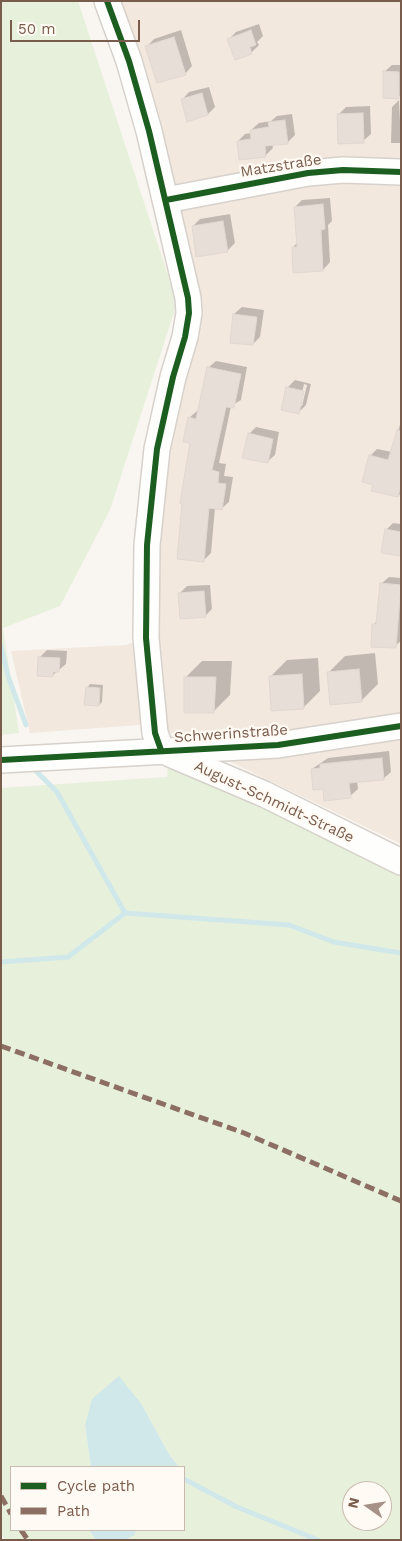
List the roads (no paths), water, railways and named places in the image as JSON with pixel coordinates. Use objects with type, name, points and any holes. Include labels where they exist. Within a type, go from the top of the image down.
[{"type":"street","points":[[107,1],[134,77],[166,200],[188,298],[189,313],[157,449],[146,545],[146,638],[156,733],[161,750]]},
{"type":"street","name":"Matzstraße","points":[[166,200],[308,173],[343,170],[401,172]]},
{"type":"street","name":"Schwerinstraße","points":[[1,760],[278,745],[401,726]]},
{"type":"street","name":"August-Schmidt-Straße","points":[[161,750],[264,794],[401,862]]},
{"type":"water","points":[[119,1376],[142,1405],[170,1456],[178,1466],[91,1466],[85,1425],[92,1399]]},
{"type":"water","points":[[90,1531],[136,1531],[135,1535],[125,1540],[96,1540]]},
{"type":"waterway","points":[[1,646],[8,676],[26,725]]},
{"type":"waterway","points":[[32,767],[57,792],[125,913]]},
{"type":"waterway","points":[[1,962],[68,957],[125,913],[289,925],[334,942],[401,953]]},
{"type":"waterway","points":[[185,1480],[237,1507],[318,1540]]}]
